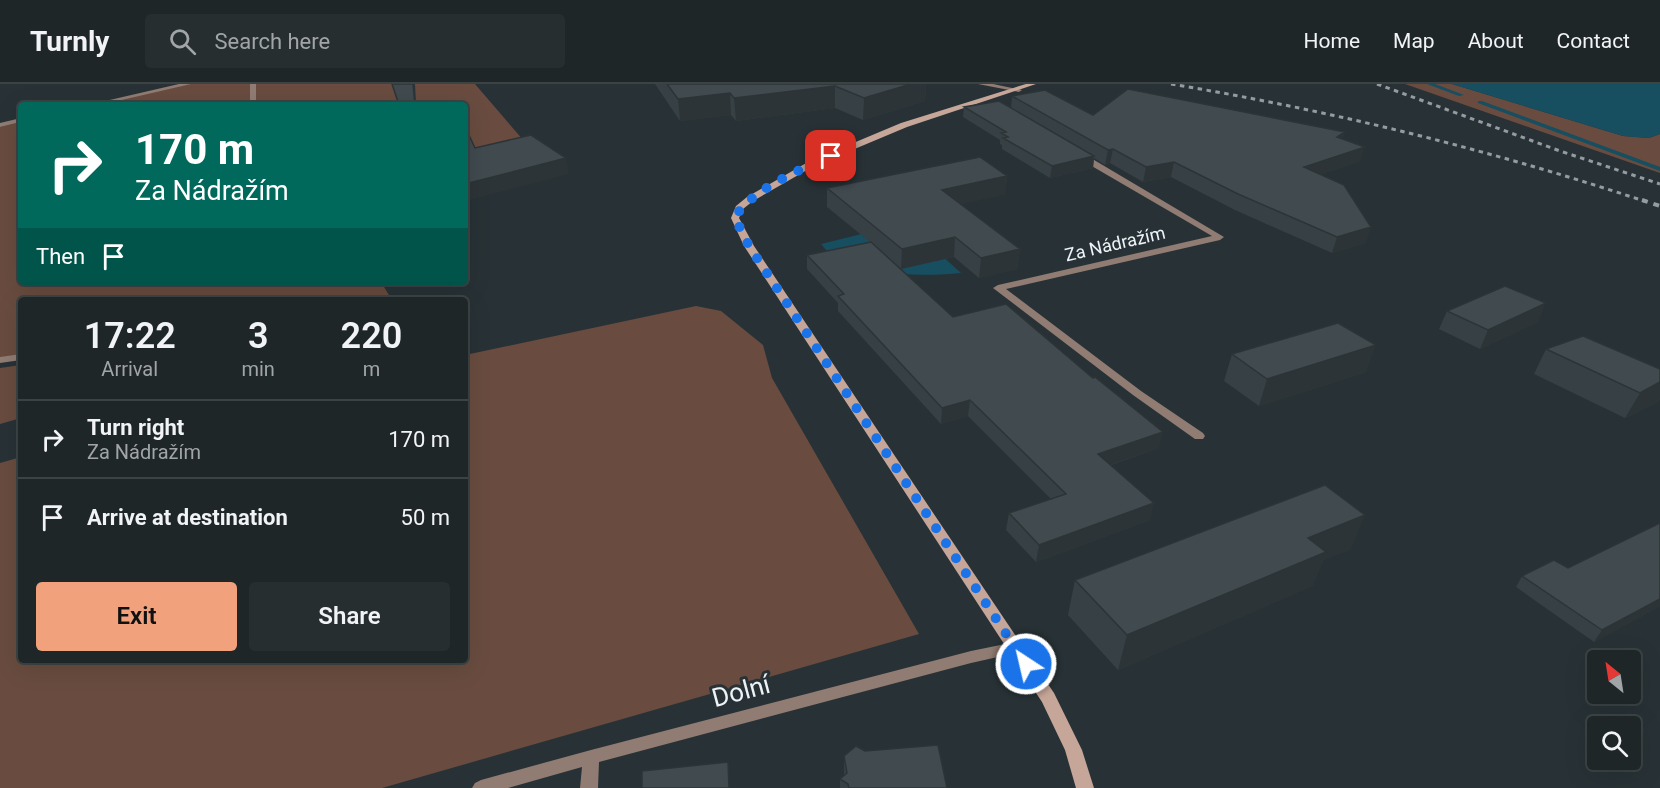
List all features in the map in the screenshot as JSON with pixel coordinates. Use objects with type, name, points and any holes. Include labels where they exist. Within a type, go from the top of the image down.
[{"type":"main road","points":[[1033,84],[904,126],[811,164],[750,199],[739,208],[735,218],[749,246],[1015,648],[1048,694],[1069,737],[1085,788]]},
{"type":"street","points":[[105,102],[188,84]]},
{"type":"street","points":[[253,84],[253,102]]},
{"type":"street","points":[[981,84],[1019,90]]},
{"type":"street","points":[[987,100],[997,106]]},
{"type":"street","points":[[0,125],[18,121]]},
{"type":"street","name":"Za Nádražím","points":[[1068,148],[1220,237],[998,288],[1137,393],[1199,436]]},
{"type":"street","points":[[0,360],[18,357]]},
{"type":"street","name":"Dolní","points":[[481,788],[971,657],[1015,648]]},
{"type":"street","points":[[589,788],[591,757]]},
{"type":"shaded area","points":[[189,84],[475,84],[524,141],[468,150],[468,102],[108,102]]},
{"type":"shaded area","points":[[1405,84],[1452,84],[1623,136],[1649,138],[1660,134],[1660,173]]},
{"type":"shaded area","points":[[18,123],[18,285],[383,285],[390,297],[18,297],[18,357],[0,360],[0,127]]},
{"type":"shaded area","points":[[696,306],[721,311],[763,345],[772,378],[919,634],[382,788],[0,788],[0,463],[18,458],[18,663],[468,663],[468,354]]},
{"type":"shaded area","points":[[18,365],[18,419],[0,424],[0,368]]},
{"type":"water","points":[[1452,84],[1660,84],[1660,134],[1649,138],[1623,136]]},
{"type":"water","points":[[906,223],[961,273],[927,275],[866,269],[832,255],[821,244]]},
{"type":"building","points":[[392,84],[413,84],[415,102],[398,102]]},
{"type":"building","points":[[667,84],[911,84],[864,98],[835,86],[734,98],[730,93],[678,99]]},
{"type":"building","points":[[1128,89],[1345,132],[1337,137],[1365,147],[1304,167],[1344,185],[1371,227],[1337,237],[1238,194],[1174,162],[1146,167],[1113,149],[1108,150],[1012,96],[1045,90],[1093,115]]},
{"type":"building","points":[[999,101],[1094,156],[1052,166],[1003,138],[1008,137],[1001,133],[1006,132],[964,107]]},
{"type":"building","points":[[468,133],[475,148],[531,135],[566,158],[468,183]]},
{"type":"building","points":[[980,157],[1007,176],[942,190],[1020,249],[981,258],[955,237],[902,249],[827,188]]},
{"type":"building","points":[[871,242],[953,317],[1006,304],[1093,378],[1095,377],[1163,432],[1098,454],[1154,503],[1039,545],[1009,513],[1066,494],[970,400],[942,408],[838,296],[844,294],[807,255]]},
{"type":"building","points":[[1505,286],[1546,303],[1488,330],[1447,311]]},
{"type":"building","points":[[1338,323],[1376,345],[1267,379],[1232,354]]},
{"type":"building","points":[[1583,336],[1660,369],[1660,382],[1640,393],[1546,349]]},
{"type":"building","points":[[1325,485],[1365,515],[1308,538],[1326,552],[1127,635],[1075,580]]},
{"type":"building","points":[[1660,523],[1660,599],[1602,630],[1522,576],[1554,560],[1568,568]]},
{"type":"building","points":[[938,745],[947,788],[849,788],[848,784],[840,779],[847,773],[844,756],[856,746],[865,751]]},
{"type":"building","points":[[728,762],[729,788],[642,788],[642,771]]},
{"type":"waterway","points":[[1430,84],[1461,95]]},
{"type":"waterway","points":[[1480,102],[1660,169]]},
{"type":"railway","points":[[1171,84],[1352,119],[1530,165],[1647,202]]},
{"type":"railway","points":[[1377,84],[1560,151],[1660,184]]},
{"type":"railway","points":[[1642,200],[1660,206]]},
{"type":"route","points":[[831,156],[811,164],[750,199],[739,208],[735,218],[749,246],[1026,664]]}]
